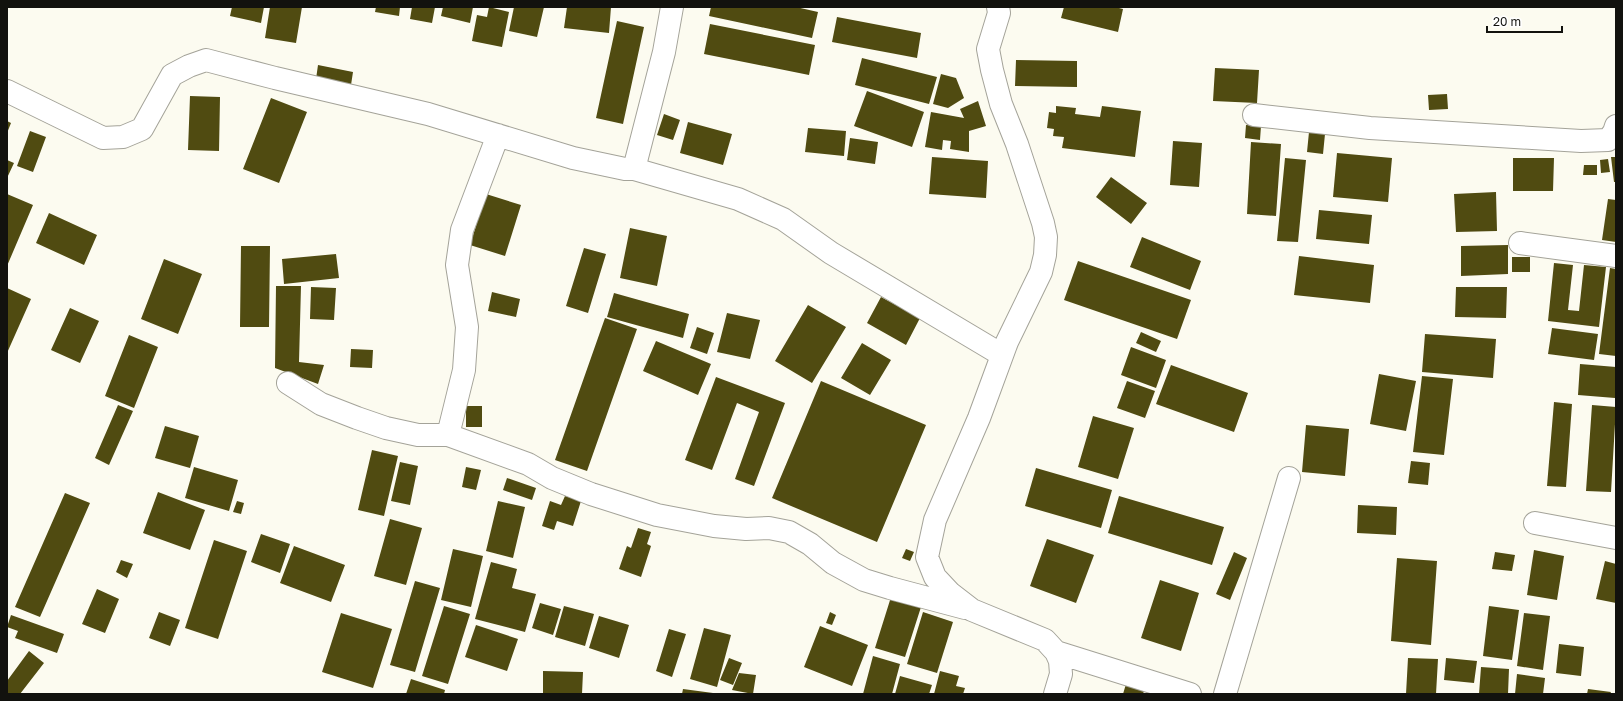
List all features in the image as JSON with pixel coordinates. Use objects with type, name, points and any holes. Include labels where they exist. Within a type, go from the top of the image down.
[{"type":"street","points":[[634,169],[664,52],[672,7]]},
{"type":"street","points":[[972,610],[950,593],[935,577],[927,557],[935,520],[979,418],[1007,342],[1041,272],[1046,255],[1046,237],[1043,223],[1017,144],[1001,104],[992,70],[988,49],[999,13],[998,7]]},
{"type":"street","points":[[7,91],[104,138],[124,137],[142,129],[172,74],[206,60],[428,114],[572,158],[625,169],[634,169],[738,199],[783,219],[831,252],[1002,356]]},
{"type":"street","points":[[1254,115],[1370,128],[1580,141],[1608,140],[1614,132],[1616,126]]},
{"type":"street","points":[[448,435],[464,370],[467,327],[457,265],[462,230],[498,135]]},
{"type":"street","points":[[1520,243],[1616,256]]},
{"type":"street","points":[[288,383],[321,404],[386,428],[418,435],[448,435],[528,464],[552,478],[591,494],[657,515],[714,526],[746,529],[769,528],[788,532],[810,544],[833,563],[864,580],[972,610],[1045,640],[1056,652],[1060,661],[1062,674],[1055,694]]},
{"type":"street","points":[[1225,694],[1289,478]]},
{"type":"street","points":[[1535,523],[1616,538]]},
{"type":"street","points":[[1056,652],[1190,694]]},
{"type":"building","points":[[232,7],[264,7],[261,23],[230,16]]},
{"type":"building","points":[[270,7],[302,7],[296,43],[265,38]]},
{"type":"building","points":[[376,7],[400,7],[399,16],[375,12]]},
{"type":"building","points":[[412,7],[435,7],[432,23],[410,19]]},
{"type":"building","points":[[443,7],[473,7],[470,23],[441,16]]},
{"type":"building","points":[[489,7],[509,12],[502,47],[472,41],[477,15],[487,17]]},
{"type":"building","points":[[514,7],[544,7],[537,37],[509,31]]},
{"type":"building","points":[[567,7],[611,7],[609,33],[564,28]]},
{"type":"building","points":[[711,7],[796,7],[818,12],[812,38],[709,16]]},
{"type":"building","points":[[1064,7],[1115,7],[1123,9],[1118,32],[1061,18]]},
{"type":"building","points":[[837,17],[921,33],[917,58],[832,42]]},
{"type":"building","points":[[617,21],[644,27],[623,124],[596,118]]},
{"type":"building","points":[[710,24],[815,45],[809,75],[704,54]]},
{"type":"building","points":[[862,58],[937,77],[929,104],[855,85]]},
{"type":"building","points":[[1016,60],[1077,61],[1077,87],[1015,86]]},
{"type":"building","points":[[318,65],[353,72],[351,85],[316,79]]},
{"type":"building","points":[[1215,68],[1259,70],[1257,103],[1213,101]]},
{"type":"building","points":[[941,74],[956,78],[964,98],[948,108],[933,104]]},
{"type":"building","points":[[867,91],[924,112],[912,147],[854,126]]},
{"type":"building","points":[[1447,94],[1448,109],[1429,110],[1428,95]]},
{"type":"building","points":[[190,96],[220,97],[219,151],[188,150]]},
{"type":"building","points":[[271,98],[307,112],[279,183],[243,169]]},
{"type":"building","points":[[978,101],[986,126],[969,131],[969,152],[950,149],[951,141],[943,140],[942,150],[925,147],[931,112],[964,118],[960,109]]},
{"type":"building","points":[[1056,106],[1076,108],[1075,114],[1100,117],[1102,106],[1141,111],[1135,157],[1062,148],[1064,137],[1053,136],[1054,129],[1047,128],[1049,112],[1056,113]]},
{"type":"building","points":[[664,114],[680,120],[673,140],[657,135]]},
{"type":"building","points":[[7,121],[11,123],[7,133]]},
{"type":"building","points":[[688,122],[732,134],[723,165],[680,153]]},
{"type":"building","points":[[1246,125],[1261,126],[1260,140],[1245,138]]},
{"type":"building","points":[[808,128],[846,131],[844,156],[805,152]]},
{"type":"building","points":[[30,131],[46,137],[33,172],[17,166]]},
{"type":"building","points":[[1309,132],[1325,134],[1323,154],[1307,152]]},
{"type":"building","points":[[850,138],[878,142],[875,164],[847,160]]},
{"type":"building","points":[[1173,141],[1202,143],[1199,187],[1170,185]]},
{"type":"building","points":[[1251,142],[1281,144],[1276,216],[1247,214]]},
{"type":"building","points":[[1337,153],[1392,158],[1388,202],[1333,197]]},
{"type":"building","points":[[932,157],[988,161],[986,198],[929,194]]},
{"type":"building","points":[[1611,157],[1616,157],[1616,182],[1614,182]]},
{"type":"building","points":[[1285,158],[1306,160],[1298,242],[1277,241]]},
{"type":"building","points":[[1513,158],[1554,158],[1553,191],[1513,191]]},
{"type":"building","points":[[1608,159],[1610,172],[1601,173],[1600,160]]},
{"type":"building","points":[[7,160],[14,163],[7,178]]},
{"type":"building","points":[[1584,165],[1597,165],[1597,175],[1583,175]]},
{"type":"building","points":[[1111,177],[1147,203],[1131,224],[1096,197]]},
{"type":"building","points":[[1496,192],[1497,231],[1456,232],[1454,194]]},
{"type":"building","points":[[7,194],[33,205],[7,266]]},
{"type":"building","points":[[486,194],[521,205],[505,256],[470,245]]},
{"type":"building","points":[[1608,199],[1616,200],[1616,242],[1602,240]]},
{"type":"building","points":[[1319,210],[1372,215],[1369,244],[1316,239]]},
{"type":"building","points":[[49,213],[97,235],[84,265],[36,243]]},
{"type":"building","points":[[630,228],[667,236],[657,286],[620,278]]},
{"type":"building","points":[[1142,237],[1201,261],[1190,290],[1130,267]]},
{"type":"building","points":[[1508,245],[1508,274],[1461,276],[1461,246]]},
{"type":"building","points":[[241,246],[270,246],[269,327],[240,327]]},
{"type":"building","points":[[584,248],[606,254],[588,313],[566,306]]},
{"type":"building","points":[[336,254],[339,278],[284,284],[282,259]]},
{"type":"building","points":[[1299,256],[1374,265],[1370,303],[1294,295]]},
{"type":"building","points":[[1512,257],[1530,257],[1530,272],[1512,272]]},
{"type":"building","points":[[164,259],[202,274],[178,334],[141,319]]},
{"type":"building","points":[[1078,261],[1191,300],[1177,339],[1064,300]]},
{"type":"building","points":[[1554,263],[1573,265],[1568,310],[1579,311],[1584,265],[1606,267],[1599,327],[1548,321]]},
{"type":"building","points":[[1610,268],[1616,269],[1616,356],[1599,354]]},
{"type":"building","points":[[276,286],[301,286],[299,362],[324,365],[318,384],[275,368]]},
{"type":"building","points":[[311,287],[336,288],[334,320],[310,319]]},
{"type":"building","points":[[1456,287],[1507,287],[1506,318],[1455,317]]},
{"type":"building","points":[[7,288],[31,299],[7,353]]},
{"type":"building","points":[[492,292],[520,299],[516,317],[488,311]]},
{"type":"building","points":[[614,293],[689,314],[683,338],[607,317]]},
{"type":"building","points":[[881,297],[920,318],[906,345],[867,323]]},
{"type":"building","points":[[808,305],[846,327],[812,383],[775,361]]},
{"type":"building","points":[[70,308],[99,321],[80,363],[51,350]]},
{"type":"building","points":[[727,313],[760,320],[750,359],[717,352]]},
{"type":"building","points":[[605,318],[637,329],[587,471],[555,460]]},
{"type":"building","points":[[697,327],[714,333],[707,354],[690,348]]},
{"type":"building","points":[[1552,328],[1598,334],[1594,360],[1548,354]]},
{"type":"building","points":[[1141,332],[1161,341],[1156,352],[1136,343]]},
{"type":"building","points":[[1425,334],[1496,339],[1493,378],[1422,372]]},
{"type":"building","points":[[129,335],[158,347],[134,408],[105,396]]},
{"type":"building","points":[[656,341],[711,364],[698,395],[643,371]]},
{"type":"building","points":[[862,343],[891,360],[870,395],[841,378]]},
{"type":"building","points":[[1131,347],[1166,360],[1156,388],[1121,375]]},
{"type":"building","points":[[351,349],[373,350],[372,368],[350,367]]},
{"type":"building","points":[[1580,364],[1616,367],[1615,398],[1578,395]]},
{"type":"building","points":[[1171,365],[1248,393],[1234,432],[1156,404]]},
{"type":"building","points":[[1379,374],[1416,381],[1406,431],[1370,424]]},
{"type":"building","points":[[1422,376],[1453,379],[1444,455],[1413,452]]},
{"type":"building","points":[[716,377],[785,403],[754,486],[735,479],[759,412],[737,403],[712,470],[685,460]]},
{"type":"building","points":[[821,381],[926,425],[877,542],[772,498]]},
{"type":"building","points":[[1127,381],[1155,391],[1145,418],[1117,408]]},
{"type":"building","points":[[1554,402],[1572,404],[1566,487],[1547,486]]},
{"type":"building","points":[[118,405],[133,411],[109,465],[95,458]]},
{"type":"building","points":[[1592,405],[1616,407],[1611,492],[1586,491]]},
{"type":"building","points":[[466,406],[482,406],[482,427],[466,427]]},
{"type":"building","points":[[1093,416],[1134,428],[1118,479],[1078,467]]},
{"type":"building","points":[[1306,425],[1349,429],[1345,476],[1302,472]]},
{"type":"building","points":[[165,426],[199,436],[190,468],[155,458]]},
{"type":"building","points":[[372,450],[398,456],[384,516],[358,510]]},
{"type":"building","points":[[1411,461],[1430,463],[1428,485],[1408,483]]},
{"type":"building","points":[[400,462],[418,466],[410,505],[391,501]]},
{"type":"building","points":[[194,467],[238,480],[229,511],[185,498]]},
{"type":"building","points":[[466,467],[481,470],[476,490],[462,487]]},
{"type":"building","points":[[1036,468],[1112,490],[1101,528],[1025,506]]},
{"type":"building","points":[[507,478],[536,488],[532,500],[503,490]]},
{"type":"building","points":[[158,492],[205,510],[190,550],[143,533]]},
{"type":"building","points":[[65,493],[90,503],[40,617],[15,607]]},
{"type":"building","points":[[565,496],[581,501],[573,526],[557,521],[554,530],[542,526],[550,501],[561,505]]},
{"type":"building","points":[[1119,496],[1224,527],[1212,565],[1108,533]]},
{"type":"building","points":[[237,501],[244,503],[241,514],[233,512]]},
{"type":"building","points":[[498,501],[525,507],[513,558],[486,551]]},
{"type":"building","points":[[1358,505],[1397,507],[1396,535],[1357,533]]},
{"type":"building","points":[[390,519],[422,528],[406,585],[374,576]]},
{"type":"building","points":[[638,528],[651,532],[647,544],[651,546],[641,577],[619,569],[627,546],[631,548]]},
{"type":"building","points":[[261,534],[290,544],[280,573],[251,562]]},
{"type":"building","points":[[1047,539],[1094,555],[1076,603],[1030,586]]},
{"type":"building","points":[[214,540],[247,551],[218,639],[185,628]]},
{"type":"building","points":[[294,546],[345,565],[331,602],[280,583]]},
{"type":"building","points":[[453,549],[483,556],[471,607],[441,600]]},
{"type":"building","points":[[906,549],[914,552],[910,561],[902,558]]},
{"type":"building","points":[[1534,550],[1564,556],[1557,600],[1527,595]]},
{"type":"building","points":[[1234,552],[1247,558],[1230,600],[1216,594]]},
{"type":"building","points":[[1495,552],[1515,555],[1512,571],[1492,569]]},
{"type":"building","points":[[1397,558],[1437,561],[1431,645],[1391,641]]},
{"type":"building","points":[[121,560],[133,564],[127,578],[116,572]]},
{"type":"building","points":[[1605,561],[1616,564],[1616,603],[1596,599]]},
{"type":"building","points":[[491,562],[517,569],[512,588],[536,594],[525,632],[475,619]]},
{"type":"building","points":[[1160,580],[1199,593],[1181,651],[1141,638]]},
{"type":"building","points":[[415,581],[440,588],[415,672],[390,665]]},
{"type":"building","points":[[97,589],[119,599],[105,633],[82,624]]},
{"type":"building","points":[[891,597],[921,607],[905,657],[875,648]]},
{"type":"building","points":[[540,603],[561,609],[553,635],[532,628]]},
{"type":"building","points":[[444,606],[470,614],[448,684],[422,676]]},
{"type":"building","points":[[564,606],[594,614],[585,646],[555,637]]},
{"type":"building","points":[[1489,606],[1519,610],[1512,660],[1483,656]]},
{"type":"building","points":[[159,612],[180,620],[170,646],[149,638]]},
{"type":"building","points":[[830,612],[836,615],[832,625],[826,623]]},
{"type":"building","points":[[923,612],[953,622],[937,673],[907,664]]},
{"type":"building","points":[[341,613],[392,629],[373,688],[322,672]]},
{"type":"building","points":[[1524,613],[1550,616],[1543,670],[1517,666]]},
{"type":"building","points":[[11,615],[64,634],[57,653],[15,638],[18,631],[7,627]]},
{"type":"building","points":[[599,616],[629,625],[619,658],[589,648]]},
{"type":"building","points":[[476,625],[518,639],[507,671],[465,657]]},
{"type":"building","points":[[820,626],[868,645],[852,686],[804,667]]},
{"type":"building","points":[[704,628],[731,635],[717,687],[690,679]]},
{"type":"building","points":[[669,629],[686,634],[672,677],[656,671]]},
{"type":"building","points":[[1559,644],[1584,647],[1581,676],[1556,673]]},
{"type":"building","points":[[29,651],[44,663],[20,694],[7,694],[7,681]]},
{"type":"building","points":[[873,656],[900,664],[892,694],[863,694]]},
{"type":"building","points":[[729,658],[742,663],[733,685],[720,680]]},
{"type":"building","points":[[1408,658],[1438,659],[1436,694],[1406,694]]},
{"type":"building","points":[[1446,658],[1477,661],[1474,683],[1444,680]]},
{"type":"building","points":[[1481,667],[1509,669],[1508,694],[1479,694]]},
{"type":"building","points":[[543,671],[583,672],[582,694],[543,694]]},
{"type":"building","points":[[940,671],[959,676],[956,686],[965,688],[963,694],[934,694]]},
{"type":"building","points":[[739,673],[756,675],[753,694],[732,690]]},
{"type":"building","points":[[1517,674],[1545,678],[1543,694],[1515,694]]},
{"type":"building","points":[[900,676],[932,685],[929,694],[895,694]]},
{"type":"building","points":[[411,679],[445,690],[444,694],[406,694]]},
{"type":"building","points":[[1126,684],[1144,691],[1143,694],[1123,694]]},
{"type":"building","points":[[683,689],[713,693],[713,694],[682,694]]},
{"type":"building","points":[[1588,689],[1611,692],[1610,694],[1587,694]]}]
